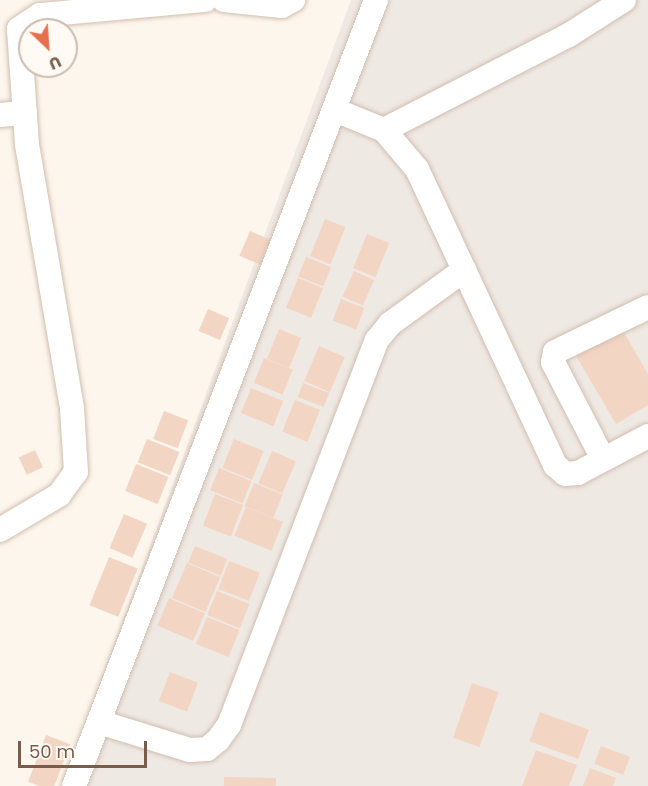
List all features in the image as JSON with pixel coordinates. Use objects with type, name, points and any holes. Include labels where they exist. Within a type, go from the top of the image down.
[{"type":"street","points":[[0,530],[59,495],[75,472],[72,408],[25,113],[19,29],[46,8],[205,0]]},
{"type":"street","points":[[224,0],[282,6],[293,0]]},
{"type":"street","points":[[74,786],[376,0]]},
{"type":"street","points":[[384,130],[570,35],[624,0]]},
{"type":"street","points":[[335,110],[384,130],[417,169],[555,465],[565,474],[578,473],[648,436]]},
{"type":"street","points":[[0,115],[25,113]]},
{"type":"street","points":[[99,722],[190,750],[207,749],[224,733],[377,340],[390,324],[464,270]]},
{"type":"street","points":[[603,459],[553,362],[555,352],[648,307]]},
{"type":"shaded area","points":[[351,0],[648,0],[648,786],[62,786]]},
{"type":"building","points":[[325,219],[345,227],[330,264],[310,256]]},
{"type":"building","points":[[250,231],[271,240],[261,265],[239,256]]},
{"type":"building","points":[[367,234],[389,243],[375,277],[353,268]]},
{"type":"building","points":[[306,257],[331,267],[323,287],[298,276]]},
{"type":"building","points":[[354,271],[374,280],[363,306],[343,297]]},
{"type":"building","points":[[298,278],[323,288],[311,318],[286,308]]},
{"type":"building","points":[[341,299],[364,308],[356,329],[333,320]]},
{"type":"building","points":[[208,309],[229,318],[220,340],[199,331]]},
{"type":"building","points":[[279,329],[301,338],[289,368],[267,359]]},
{"type":"building","points":[[622,329],[648,374],[648,405],[616,424],[576,356]]},
{"type":"building","points":[[319,346],[345,357],[330,392],[304,381]]},
{"type":"building","points":[[264,358],[293,370],[283,395],[254,383]]},
{"type":"building","points":[[303,383],[329,393],[324,407],[298,397]]},
{"type":"building","points":[[251,388],[283,401],[273,426],[241,413]]},
{"type":"building","points":[[295,400],[320,410],[307,442],[282,432]]},
{"type":"building","points":[[164,411],[188,420],[178,448],[153,439]]},
{"type":"building","points":[[147,439],[179,452],[170,475],[138,462]]},
{"type":"building","points":[[234,439],[264,451],[252,480],[222,468]]},
{"type":"building","points":[[35,450],[43,467],[27,475],[19,458]]},
{"type":"building","points":[[272,451],[296,461],[282,493],[258,483]]},
{"type":"building","points":[[136,464],[168,477],[158,504],[125,491]]},
{"type":"building","points":[[219,468],[251,481],[242,503],[210,490]]},
{"type":"building","points":[[254,483],[283,495],[273,518],[245,506]]},
{"type":"building","points":[[215,494],[243,505],[231,536],[203,526]]},
{"type":"building","points":[[246,507],[283,522],[271,551],[234,536]]},
{"type":"building","points":[[124,514],[147,524],[133,558],[110,548]]},
{"type":"building","points":[[195,546],[227,559],[221,576],[188,563]]},
{"type":"building","points":[[109,557],[138,569],[118,617],[90,605]]},
{"type":"building","points":[[229,561],[260,573],[249,601],[218,589]]},
{"type":"building","points":[[187,563],[220,577],[205,612],[172,598]]},
{"type":"building","points":[[217,591],[249,604],[240,628],[207,615]]},
{"type":"building","points":[[169,598],[205,613],[193,641],[157,626]]},
{"type":"building","points":[[207,617],[239,630],[229,657],[196,644]]},
{"type":"building","points":[[170,672],[198,683],[187,712],[159,701]]},
{"type":"building","points":[[472,683],[498,692],[480,747],[453,738]]},
{"type":"building","points":[[540,712],[589,730],[578,759],[529,741]]},
{"type":"building","points":[[46,735],[70,744],[54,786],[39,786],[28,782]]},
{"type":"building","points":[[601,746],[630,757],[623,775],[594,764]]},
{"type":"building","points":[[536,750],[577,765],[569,786],[522,786]]},
{"type":"building","points":[[590,768],[616,778],[613,786],[583,786]]},
{"type":"building","points":[[224,777],[276,778],[276,786],[224,786]]}]
